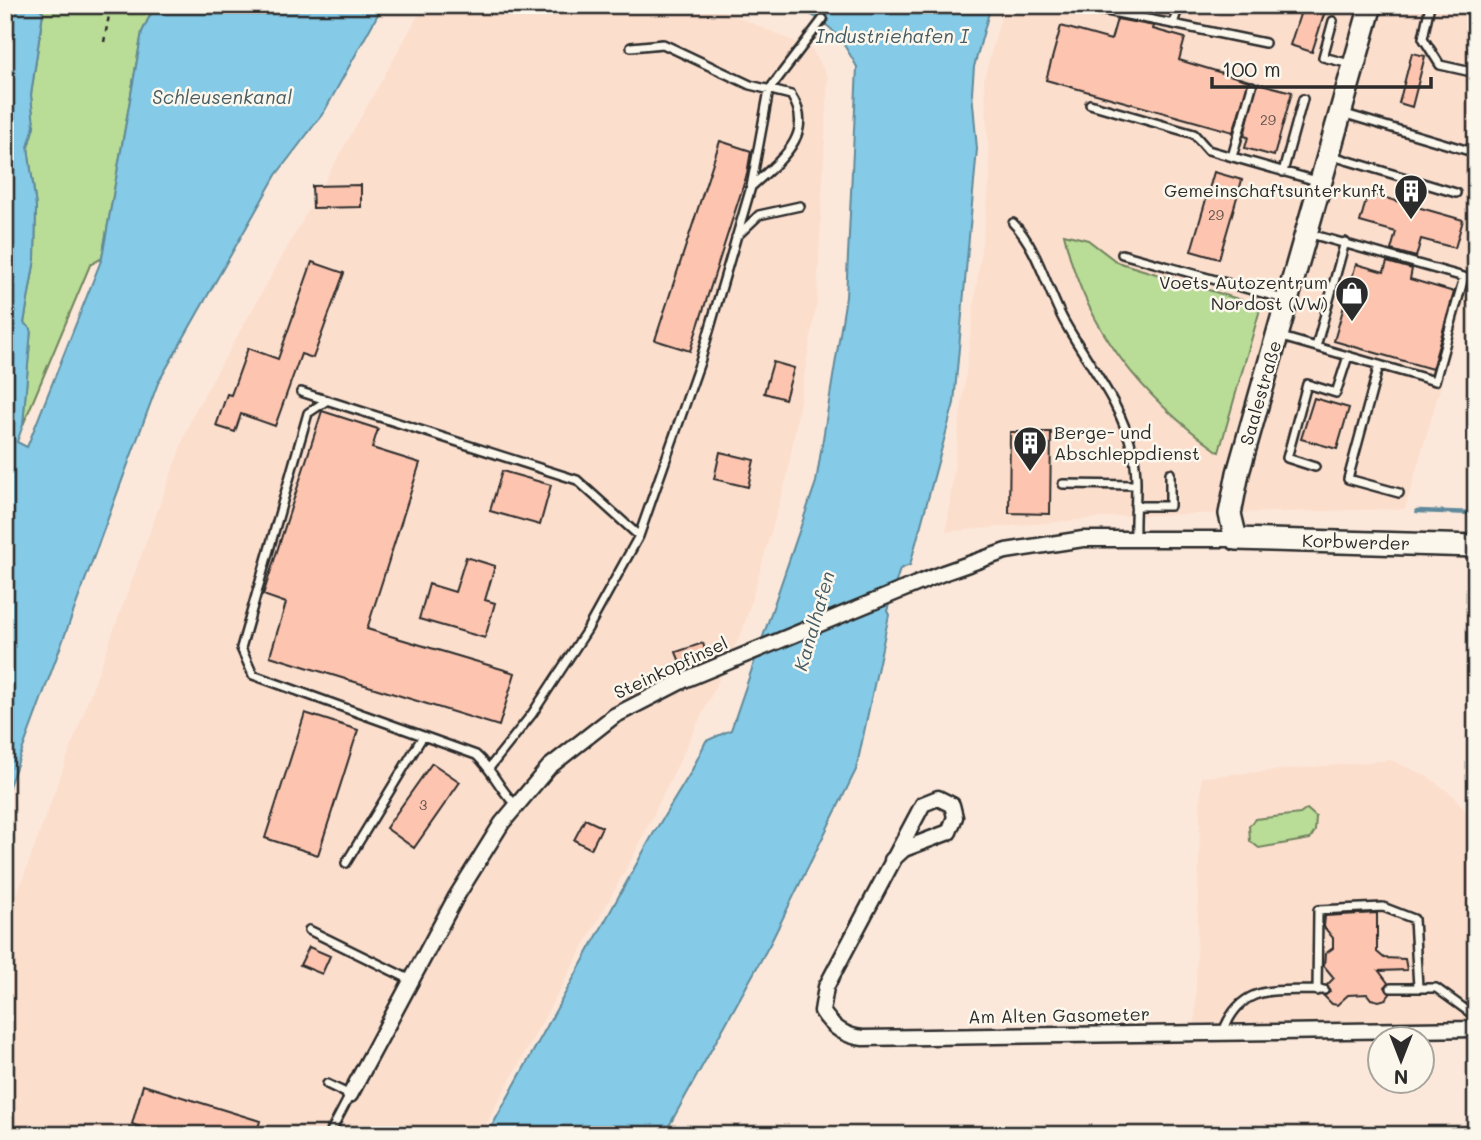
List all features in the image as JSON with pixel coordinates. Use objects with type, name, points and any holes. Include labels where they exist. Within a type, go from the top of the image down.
[{"type":"main road","name":"Saalestraße","points":[[1236,539],[1230,514],[1231,499],[1371,5]]},
{"type":"main road","name":"Korbwerder","points":[[1236,539],[1476,546]]},
{"type":"street","name":"Steinkopfinsel","points":[[350,1095],[472,869],[515,804],[549,767],[614,716],[684,680],[990,556],[1044,543],[1136,538],[1236,539]]},
{"type":"street","name":"Am Alten Gasometer","points":[[892,860],[904,849],[949,832],[955,817],[952,805],[938,798],[923,804],[892,860],[823,993],[822,1011],[843,1033],[863,1038],[1476,1029]]},
{"type":"lane","points":[[1076,5],[1265,43]]},
{"type":"lane","points":[[1173,24],[1179,5]]},
{"type":"lane","points":[[1430,5],[1423,38],[1440,65],[1476,73]]},
{"type":"lane","points":[[1469,5],[1476,7]]},
{"type":"lane","points":[[490,767],[532,714],[587,630],[639,536],[700,362],[751,187],[769,90],[823,19]]},
{"type":"lane","points":[[1333,21],[1323,57],[1354,65]]},
{"type":"lane","points":[[631,47],[663,44],[750,85],[791,95],[800,109],[799,134],[783,158],[751,187]]},
{"type":"lane","points":[[1233,157],[1252,86]]},
{"type":"lane","points":[[1283,172],[1303,99]]},
{"type":"lane","points":[[1090,104],[1194,134],[1208,150],[1321,183]]},
{"type":"lane","points":[[1341,112],[1476,153]]},
{"type":"lane","points":[[1329,155],[1457,193]]},
{"type":"lane","points":[[734,239],[759,215],[800,206]]},
{"type":"lane","points":[[1013,223],[1027,239],[1065,322],[1119,415],[1133,453],[1136,538]]},
{"type":"lane","points":[[1278,335],[1435,381],[1464,277],[1307,233]]},
{"type":"lane","points":[[1316,347],[1345,242]]},
{"type":"lane","points":[[1122,254],[1288,300]]},
{"type":"lane","points":[[1315,467],[1287,458],[1307,384],[1336,393],[1348,356]]},
{"type":"lane","points":[[1379,366],[1348,479],[1399,493]]},
{"type":"lane","points":[[301,392],[576,480],[639,536]]},
{"type":"lane","points":[[326,401],[308,413],[241,648],[253,676],[476,755],[490,767],[503,793],[515,804]]},
{"type":"lane","points":[[1135,506],[1170,506],[1170,473]]},
{"type":"lane","points":[[1063,484],[1136,485]]},
{"type":"lane","points":[[345,863],[424,736]]},
{"type":"lane","points":[[1222,1033],[1234,1009],[1248,996],[1320,990],[1318,910],[1383,907],[1414,919],[1418,987]]},
{"type":"lane","points":[[309,930],[411,981]]},
{"type":"lane","points":[[1391,988],[1439,989],[1476,1017]]},
{"type":"lane","points":[[327,1084],[350,1095]]},
{"type":"lane","name":"Steinkopfinsel","points":[[329,1135],[350,1095]]},
{"type":"path","points":[[104,42],[111,5]]},
{"type":"shaded area","points":[[424,5],[710,5],[812,49],[828,77],[817,302],[787,477],[743,630],[635,853],[480,1135],[5,1135],[5,927],[192,416]]},
{"type":"shaded area","points":[[1004,5],[1476,5],[1476,265],[1405,509],[1123,516],[946,532],[990,177],[984,78]]},
{"type":"shaded area","points":[[1391,760],[1427,776],[1454,796],[1476,825],[1476,1021],[1195,1023],[1201,777]]},
{"type":"shaded area","points":[[667,1128],[1017,1135],[664,1135]]},
{"type":"green space","points":[[36,5],[155,5],[142,32],[102,258],[90,265],[23,425],[31,329],[24,323],[35,259],[36,207],[28,147],[34,126],[31,95],[43,13]]},
{"type":"green space","points":[[1064,234],[1088,240],[1117,262],[1261,306],[1219,452],[1165,408],[1141,384],[1120,357],[1086,299],[1073,268]]},
{"type":"green space","points":[[1307,809],[1316,817],[1315,831],[1310,839],[1259,848],[1250,841],[1249,826],[1255,819],[1300,814]]},
{"type":"water","name":"Schleusenkanal","points":[[5,5],[36,5],[43,12],[31,95],[34,126],[28,147],[36,207],[35,259],[24,323],[31,329],[23,425],[17,442],[27,447],[102,258],[142,32],[155,5],[383,5],[324,112],[276,175],[158,383],[5,797]]},
{"type":"water","points":[[792,5],[991,5],[974,67],[972,92],[977,149],[954,403],[910,565],[900,569],[887,611],[889,615],[856,770],[771,942],[664,1135],[487,1135],[706,741],[731,730],[816,482],[846,297],[857,67],[831,29]]},
{"type":"building","points":[[1303,5],[1327,5],[1312,52],[1290,45]]},
{"type":"building","points":[[1117,19],[1154,26],[1153,29],[1185,38],[1179,60],[1249,81],[1233,132],[1046,80],[1061,26],[1111,40]]},
{"type":"building","points":[[1412,53],[1425,56],[1412,107],[1399,103]]},
{"type":"building","points":[[1257,83],[1292,92],[1274,156],[1245,148],[1248,137],[1244,136]]},
{"type":"building","points":[[720,141],[751,151],[747,174],[690,351],[655,340]]},
{"type":"building","points":[[1214,172],[1242,180],[1219,259],[1191,251]]},
{"type":"building","points":[[361,185],[361,207],[313,208],[312,186]]},
{"type":"building","name":"Gemeinschaftsunterkunft","points":[[1368,193],[1463,220],[1455,248],[1421,239],[1416,257],[1391,250],[1396,232],[1360,222]]},
{"type":"building","points":[[312,262],[344,273],[313,358],[301,354],[275,426],[241,414],[235,432],[216,426],[227,394],[231,395],[248,348],[278,359]]},
{"type":"building","points":[[1387,262],[1412,269],[1410,279],[1454,292],[1432,369],[1334,341],[1356,264],[1384,272]]},
{"type":"building","points":[[773,362],[794,368],[785,399],[764,393]]},
{"type":"building","points":[[1314,398],[1349,408],[1337,449],[1301,439]]},
{"type":"building","points":[[322,411],[378,429],[372,448],[420,463],[367,629],[515,673],[499,726],[270,656],[286,603],[263,595]]},
{"type":"building","name":"Berge- und Abschleppdienst","points":[[1010,432],[1051,432],[1050,514],[1009,513]]},
{"type":"building","points":[[720,452],[754,460],[748,487],[714,479]]},
{"type":"building","points":[[502,471],[551,485],[540,525],[490,511]]},
{"type":"building","points":[[466,557],[495,566],[485,600],[495,603],[485,638],[419,619],[429,584],[455,592]]},
{"type":"building","points":[[703,643],[706,654],[680,662],[676,652]]},
{"type":"building","points":[[305,713],[358,730],[318,855],[265,838]]},
{"type":"building","points":[[432,763],[460,782],[414,848],[386,828]]},
{"type":"building","points":[[585,819],[602,827],[591,849],[574,840]]},
{"type":"building","points":[[1377,913],[1377,952],[1384,958],[1405,959],[1407,970],[1379,971],[1388,983],[1385,987],[1390,994],[1386,999],[1371,999],[1367,994],[1348,995],[1337,1005],[1332,1004],[1324,996],[1330,992],[1327,985],[1334,978],[1324,966],[1325,954],[1333,948],[1333,938],[1324,927],[1325,916]]},
{"type":"building","points":[[309,947],[330,956],[322,974],[300,965]]},
{"type":"building","points":[[143,1085],[260,1121],[256,1135],[137,1135],[140,1127],[132,1124]]},
{"type":"waterway","points":[[1417,511],[1476,513]]},
{"type":"place","name":"Gemeinschaftsunterkunft","points":[[1411,221]]},
{"type":"place","name":"Voets Autozentrum Nordost (VW)","points":[[1352,323]]},
{"type":"place","name":"Berge- und Abschleppdienst","points":[[1030,473]]},
{"type":"water label","name":"Industriehafen I","points":[[892,36]]},
{"type":"water label","name":"Kanalhafen","points":[[814,621]]}]
